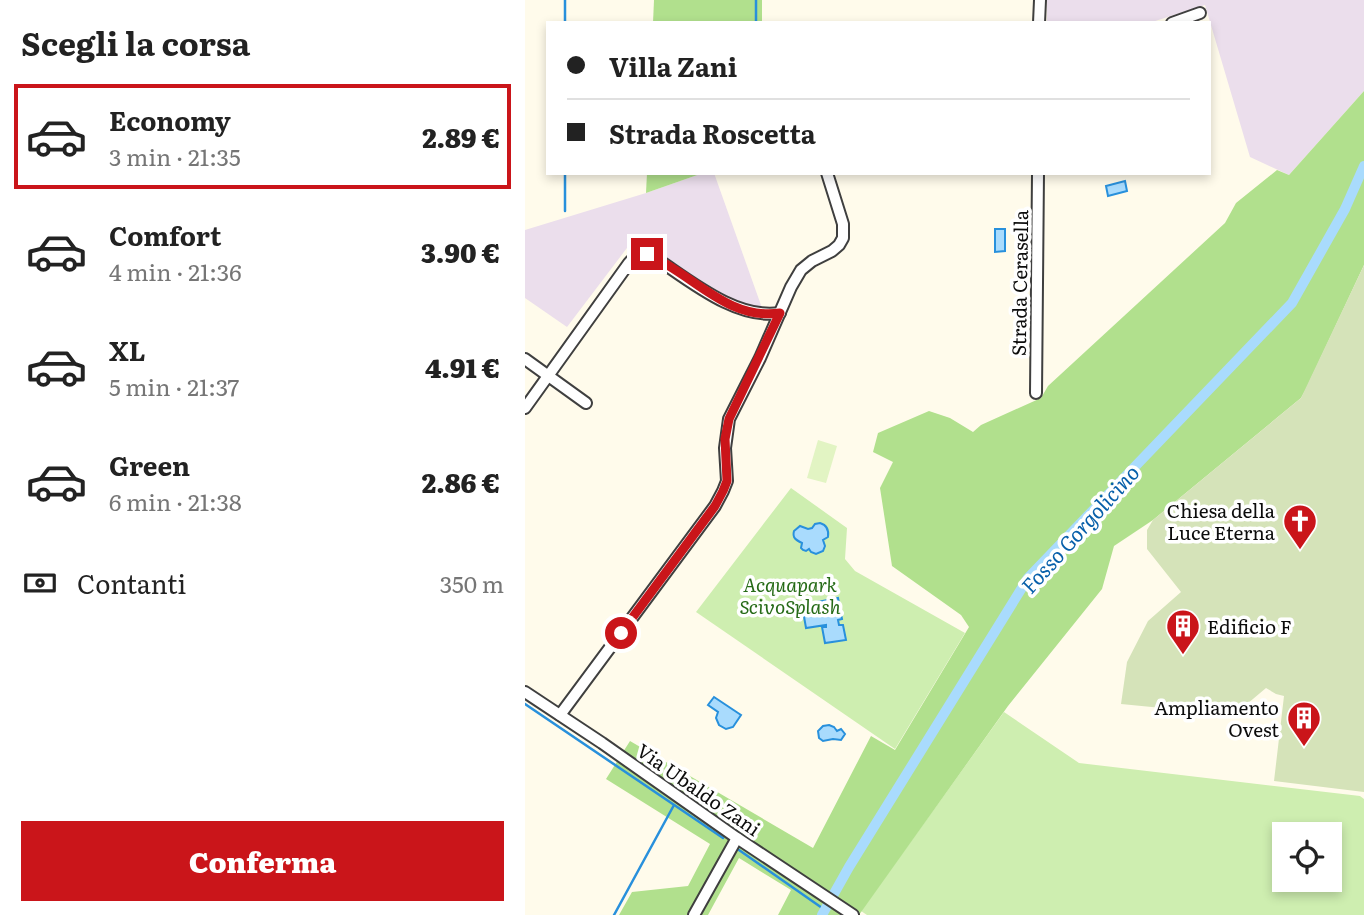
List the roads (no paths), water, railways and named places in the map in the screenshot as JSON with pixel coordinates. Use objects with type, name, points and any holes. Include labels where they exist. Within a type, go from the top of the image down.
[{"type":"street","points":[[1039,21],[1040,0]]},
{"type":"street","points":[[1178,21],[1200,13]]},
{"type":"street","points":[[561,715],[721,496],[727,481],[725,439],[729,419],[791,287],[801,270],[832,251],[843,239],[843,224],[828,175]]},
{"type":"street","name":"Strada Cerasella","points":[[1036,393],[1038,175]]},
{"type":"street","points":[[525,408],[629,263],[641,255],[654,257],[726,303],[754,313],[780,313]]},
{"type":"street","points":[[525,359],[586,403]]},
{"type":"street","name":"Via Ubaldo Zani","points":[[525,692],[853,915]]},
{"type":"street","points":[[694,915],[737,838]]},
{"type":"water","points":[[1125,181],[1127,191],[1108,196],[1106,186]]},
{"type":"water","points":[[995,229],[1005,229],[1005,251],[995,252]]},
{"type":"water","points":[[820,523],[826,526],[828,532],[828,537],[823,540],[823,551],[816,554],[809,549],[803,550],[802,543],[794,537],[794,531],[800,526],[808,529]]},
{"type":"water","points":[[838,598],[842,619],[838,620],[839,625],[843,625],[846,640],[825,643],[822,627],[826,625],[806,628],[802,605]]},
{"type":"water","points":[[714,697],[741,715],[733,727],[726,729],[719,725],[716,718],[718,712],[708,705]]},
{"type":"water","points":[[829,725],[837,731],[841,729],[845,734],[841,740],[823,741],[819,738],[818,731]]},
{"type":"waterway","points":[[565,0],[565,21]]},
{"type":"waterway","points":[[756,0],[756,21]]},
{"type":"waterway","name":"Fosso Gorgolicino","points":[[822,915],[1028,578],[1292,303],[1345,209],[1364,166]]},
{"type":"waterway","points":[[565,175],[565,211]]},
{"type":"waterway","points":[[525,704],[723,838]]},
{"type":"waterway","points":[[614,915],[674,805]]},
{"type":"waterway","points":[[739,850],[825,910]]},
{"type":"place","name":"Chiesa della Luce Eterna","points":[[1300,551]]},
{"type":"place","name":"Edificio F","points":[[1183,656]]},
{"type":"place","name":"Ampliamento Ovest","points":[[1304,748]]},
{"type":"park label","name":"Acquapark ScivoSplash","points":[[790,595]]}]
